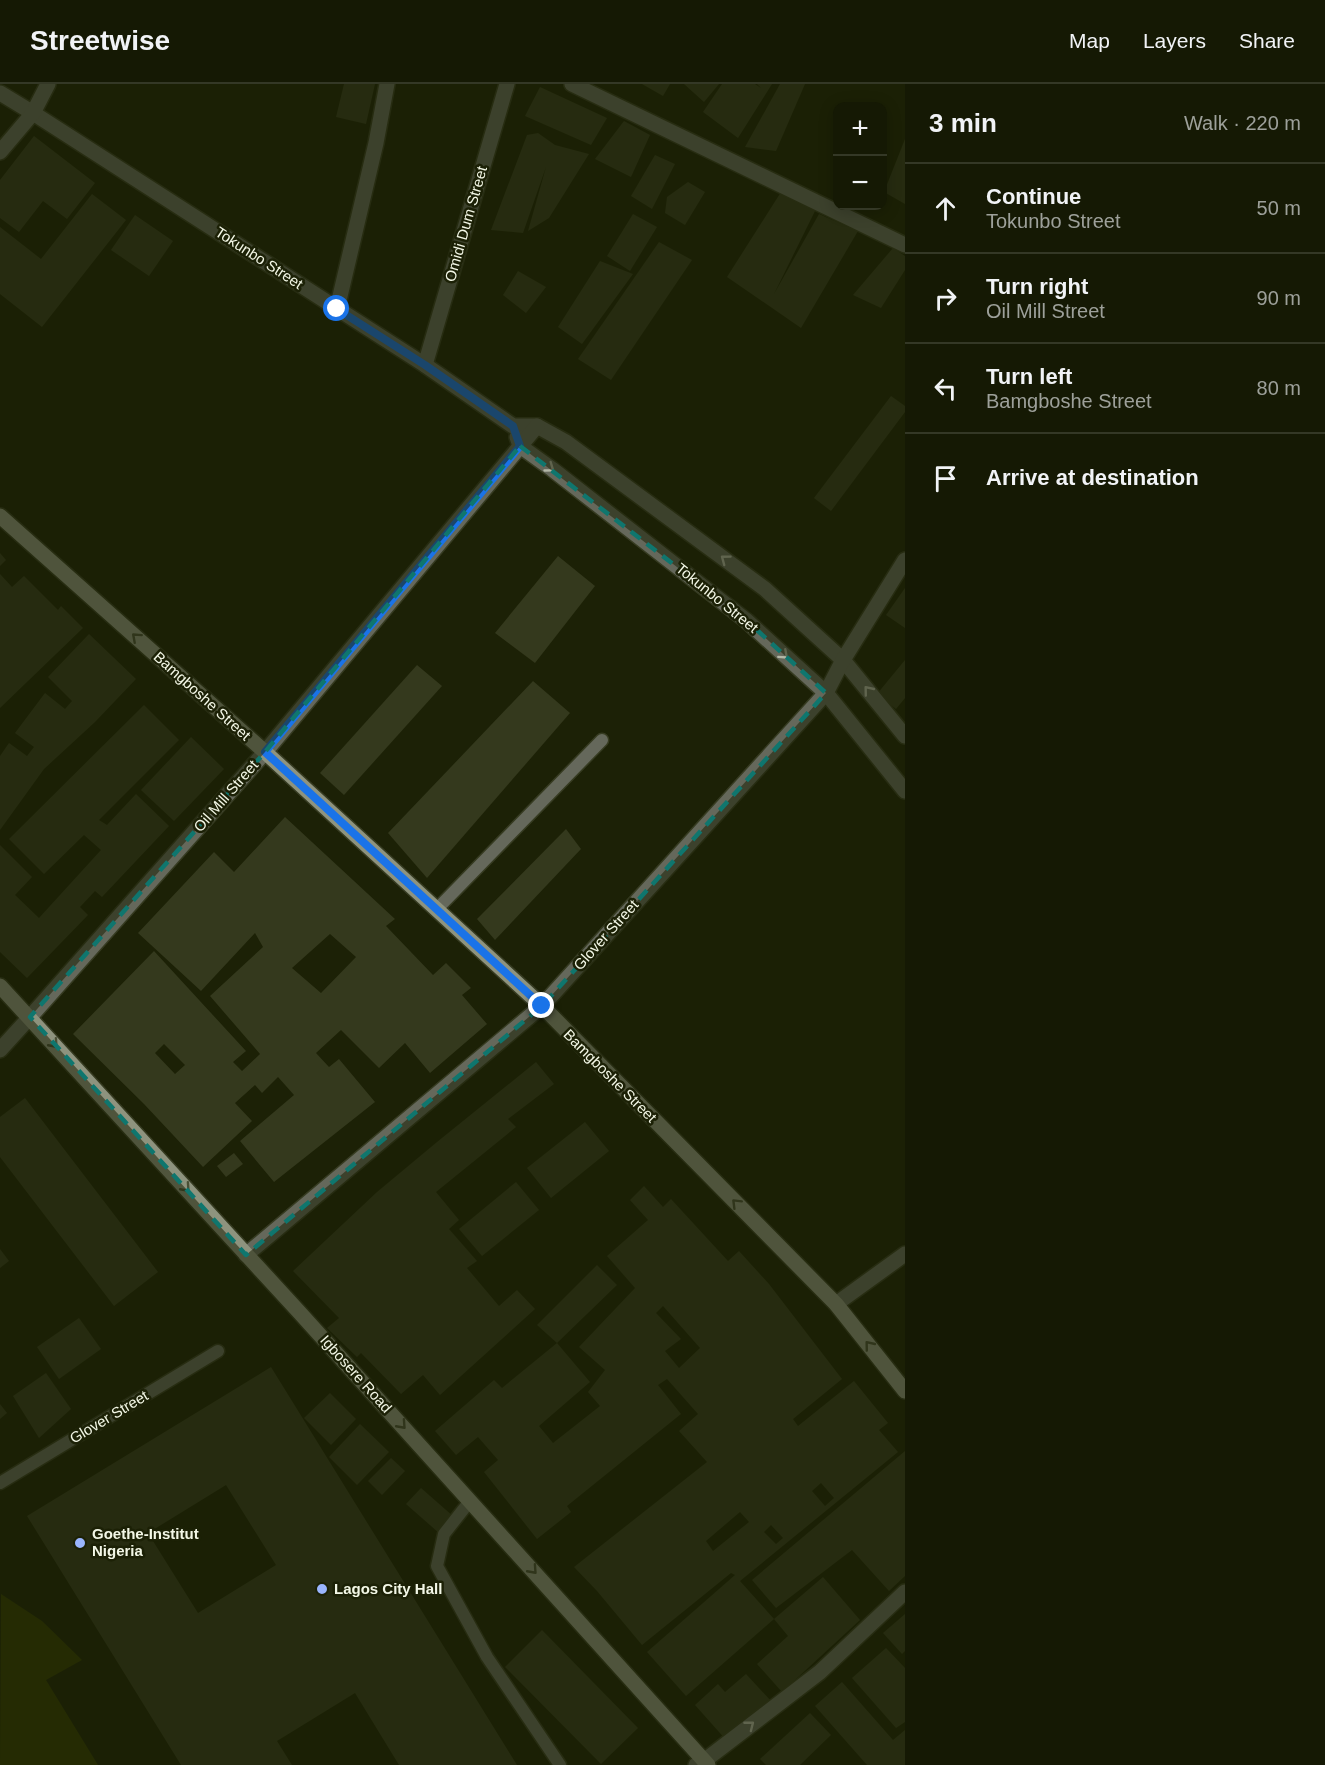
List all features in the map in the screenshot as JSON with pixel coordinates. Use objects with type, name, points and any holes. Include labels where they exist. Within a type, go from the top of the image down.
[{"type":"main road","name":"Bamgboshe Street","points":[[0,516],[265,752],[542,1006],[836,1304],[905,1391]]},
{"type":"main road","name":"Igbosere Road","points":[[0,986],[470,1501],[702,1764]]},
{"type":"street","points":[[0,152],[33,113],[48,84]]},
{"type":"street","points":[[337,309],[376,143],[387,84]]},
{"type":"street","name":"Omidi Dum Street","points":[[425,365],[507,84]]},
{"type":"street","points":[[572,84],[905,245]]},
{"type":"street","name":"Tokunbo Street","points":[[0,93],[425,365],[513,426]]},
{"type":"street","points":[[520,446],[513,426],[537,426],[566,442],[765,589],[843,660],[905,736]]},
{"type":"street","name":"Oil Mill Street","points":[[0,1050],[265,752],[537,426]]},
{"type":"street","name":"Tokunbo Street","points":[[520,446],[747,621],[826,693],[905,791]]},
{"type":"street","name":"Glover Street","points":[[246,1255],[542,1006],[826,693],[843,660],[905,560]]},
{"type":"street","points":[[836,1304],[905,1254]]},
{"type":"street","points":[[702,1764],[820,1672],[905,1592]]},
{"type":"lane","points":[[436,910],[602,740]]},
{"type":"lane","name":"Glover Street","points":[[0,1483],[218,1351]]},
{"type":"lane","points":[[470,1501],[444,1534],[438,1566],[487,1658],[560,1765]]},
{"type":"highlighted area","points":[[520,446],[747,621],[826,693],[542,1006],[246,1255],[30,1017],[265,752]]},
{"type":"green space","points":[[1,1594],[42,1621],[82,1660],[46,1680],[98,1765],[0,1765]]},
{"type":"building","points":[[344,84],[375,84],[366,124],[336,117]]},
{"type":"building","points":[[642,84],[670,84],[663,96]]},
{"type":"building","points":[[684,84],[719,84],[704,102]]},
{"type":"building","points":[[722,84],[755,84],[761,88],[757,84],[772,84],[738,138],[703,112]]},
{"type":"building","points":[[780,84],[805,84],[776,151],[745,147]]},
{"type":"building","points":[[540,87],[607,118],[591,145],[525,116]]},
{"type":"building","points":[[624,121],[650,135],[631,177],[595,159]]},
{"type":"building","points":[[538,133],[555,145],[589,154],[549,218],[528,231],[546,167],[523,233],[491,230],[527,135]]},
{"type":"building","points":[[34,136],[95,183],[67,219],[43,201],[19,232],[0,218],[0,180]]},
{"type":"building","points":[[905,139],[905,204],[887,194],[887,184]]},
{"type":"building","points":[[655,155],[675,164],[652,209],[631,196]]},
{"type":"building","points":[[688,182],[705,192],[685,225],[665,213],[667,197]]},
{"type":"building","points":[[781,192],[816,209],[774,294],[819,214],[858,231],[801,328],[727,277]]},
{"type":"building","points":[[92,194],[126,220],[42,327],[0,294],[0,227],[41,259]]},
{"type":"building","points":[[633,214],[657,227],[630,271],[607,256]]},
{"type":"building","points":[[135,215],[173,241],[149,276],[111,250]]},
{"type":"building","points":[[659,242],[692,260],[611,380],[578,359]]},
{"type":"building","points":[[893,248],[905,256],[905,270],[881,308],[853,295]]},
{"type":"building","points":[[600,261],[633,274],[582,344],[558,327]]},
{"type":"building","points":[[518,271],[546,287],[526,313],[503,295]]},
{"type":"building","points":[[891,396],[905,406],[905,412],[831,511],[814,498]]},
{"type":"building","points":[[0,553],[6,560],[0,566]]},
{"type":"building","points":[[558,556],[595,586],[535,663],[495,633]]},
{"type":"building","points":[[0,574],[12,587],[24,576],[58,610],[61,606],[83,628],[0,708]]},
{"type":"building","points":[[905,588],[905,628],[886,615]]},
{"type":"building","points":[[89,634],[136,679],[95,722],[44,769],[0,830],[0,756],[9,743],[27,756],[34,747],[15,733],[45,693],[65,709],[72,701],[48,677]]},
{"type":"building","points":[[905,660],[905,698],[896,709],[877,694]]},
{"type":"building","points":[[417,665],[442,686],[344,795],[320,773]]},
{"type":"building","points":[[533,681],[570,713],[427,878],[388,833]]},
{"type":"building","points":[[144,705],[179,740],[99,820],[107,825],[136,794],[169,826],[102,897],[95,891],[80,907],[88,915],[27,978],[0,952],[0,845],[32,877],[15,895],[39,918],[101,850],[84,835],[44,874],[9,839]]},
{"type":"building","points":[[191,737],[224,769],[174,821],[141,790]]},
{"type":"building","points":[[285,817],[395,919],[386,926],[433,975],[446,963],[471,988],[462,995],[487,1024],[430,1073],[405,1043],[379,1068],[341,1030],[316,1053],[329,1067],[339,1059],[375,1102],[274,1182],[240,1141],[294,1095],[278,1077],[262,1093],[255,1085],[235,1103],[252,1121],[203,1167],[144,1104],[73,1034],[154,951],[246,1051],[233,1062],[242,1071],[260,1054],[210,996],[263,947],[255,933],[201,991],[138,933],[214,852],[234,872]],"holes":[[[330,934],[356,957],[321,993],[292,968]],[[164,1044],[185,1065],[175,1074],[155,1053]]]},
{"type":"building","points":[[566,829],[581,849],[495,940],[477,919]]},
{"type":"building","points":[[536,1062],[554,1084],[508,1119],[516,1127],[436,1192],[459,1220],[449,1229],[477,1261],[467,1268],[499,1306],[517,1290],[535,1309],[440,1395],[423,1375],[401,1394],[361,1353],[357,1357],[327,1328],[339,1318],[293,1271],[377,1192]]},
{"type":"building","points":[[25,1098],[158,1272],[114,1306],[0,1157],[0,1117]]},
{"type":"building","points":[[585,1122],[609,1151],[551,1198],[527,1168]]},
{"type":"building","points":[[234,1153],[243,1164],[226,1177],[217,1166]]},
{"type":"building","points":[[516,1182],[539,1210],[482,1256],[459,1229]]},
{"type":"building","points":[[644,1186],[663,1207],[671,1199],[728,1261],[739,1251],[769,1284],[842,1379],[793,1419],[798,1426],[854,1381],[888,1423],[879,1430],[898,1452],[740,1581],[774,1619],[686,1696],[647,1652],[735,1575],[731,1573],[642,1645],[574,1567],[707,1462],[679,1431],[698,1414],[667,1379],[658,1385],[681,1414],[567,1506],[571,1512],[537,1539],[484,1472],[498,1460],[478,1437],[456,1455],[435,1431],[494,1380],[502,1388],[557,1343],[590,1382],[539,1426],[553,1443],[600,1406],[588,1392],[605,1370],[579,1347],[635,1288],[607,1256],[648,1220],[630,1200]],"holes":[[[663,1306],[700,1348],[679,1368],[665,1351],[681,1339],[656,1313]],[[821,1483],[834,1498],[825,1506],[812,1491]],[[740,1512],[749,1522],[713,1551],[706,1541]],[[771,1525],[783,1538],[776,1544],[764,1532]]]},
{"type":"building","points":[[0,1249],[9,1261],[0,1268]]},
{"type":"building","points":[[597,1265],[617,1285],[557,1343],[537,1325]]},
{"type":"building","points":[[79,1318],[101,1349],[59,1379],[37,1347]]},
{"type":"building","name":"Lagos City Hall","points":[[271,1367],[517,1765],[399,1765],[355,1693],[277,1741],[292,1765],[181,1765],[27,1516]],"holes":[[[226,1485],[276,1565],[198,1613],[148,1533]]]},
{"type":"building","points":[[46,1373],[71,1409],[39,1438],[13,1396]]},
{"type":"building","points":[[330,1393],[356,1419],[331,1445],[304,1418]]},
{"type":"building","points":[[0,1404],[7,1413],[0,1419]]},
{"type":"building","points":[[360,1424],[389,1452],[357,1485],[329,1457]]},
{"type":"building","points":[[905,1451],[905,1576],[889,1591],[852,1550],[776,1608],[752,1580]]},
{"type":"building","points":[[391,1458],[405,1471],[382,1495],[368,1481]]},
{"type":"building","points":[[421,1488],[454,1517],[439,1533],[406,1504]]},
{"type":"building","points":[[823,1577],[860,1620],[782,1692],[757,1664],[788,1636],[774,1619]]},
{"type":"building","points":[[905,1614],[905,1651],[902,1654],[883,1633]]},
{"type":"building","points":[[542,1630],[638,1728],[601,1764],[505,1667]]},
{"type":"building","points":[[886,1648],[905,1668],[905,1722],[896,1728],[852,1678]]},
{"type":"building","points":[[746,1674],[772,1702],[727,1741],[695,1705],[718,1684],[725,1692]]},
{"type":"building","points":[[842,1682],[893,1740],[905,1730],[905,1765],[867,1765],[815,1706]]},
{"type":"building","points":[[810,1713],[831,1735],[800,1765],[766,1765],[760,1759]]},
{"type":"place","name":"Goethe-Institut Nigeria","points":[[80,1543]]},
{"type":"place","name":"Lagos City Hall","points":[[322,1589]]},
{"type":"route","points":[[337,309],[425,365],[513,426],[520,446],[265,752],[542,1006]]}]
